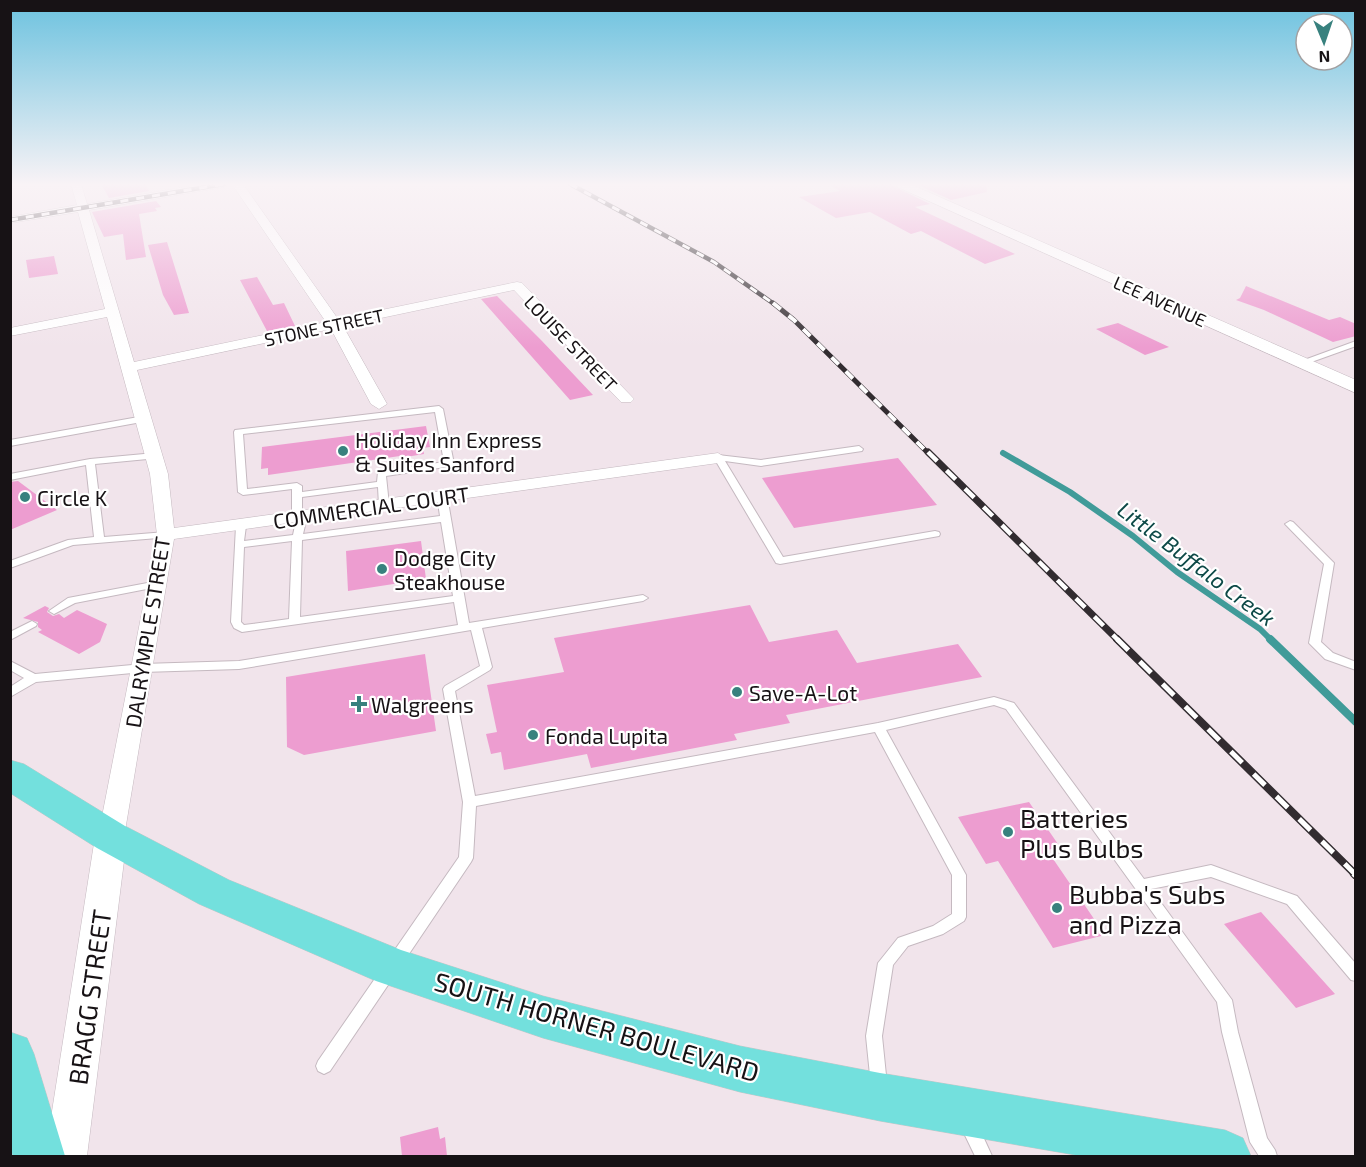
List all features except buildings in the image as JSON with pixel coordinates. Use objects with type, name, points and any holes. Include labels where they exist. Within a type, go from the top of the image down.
[{"type":"main road","name":"SOUTH HORNER BOULEVARD","points":[[10,774],[111,837],[214,892],[392,967],[543,1017],[740,1069],[1146,1149],[1226,1156]]},
{"type":"main road","points":[[10,1054],[39,1156]]},
{"type":"street","name":"DALRYMPLE STREET","points":[[92,238],[159,474],[166,535],[111,837]]},
{"type":"street","points":[[275,238],[335,325],[379,404]]},
{"type":"street","name":"LEE AVENUE","points":[[1020,238],[1356,387]]},
{"type":"street","name":"STONE STREET","points":[[130,367],[517,286]]},
{"type":"street","name":"LOUISE STREET","points":[[517,286],[626,399]]},
{"type":"street","points":[[10,332],[113,312]]},
{"type":"street","name":"COMMERCIAL COURT","points":[[166,535],[718,458]]},
{"type":"street","name":"BRAGG STREET","points":[[66,1156],[111,837]]},
{"type":"lane","points":[[1300,363],[1356,344]]},
{"type":"lane","points":[[294,622],[297,537],[300,518],[297,486],[243,492],[238,432],[440,409],[449,464],[381,474],[384,505]]},
{"type":"lane","points":[[10,443],[144,419]]},
{"type":"lane","points":[[718,458],[761,463],[859,449]]},
{"type":"lane","points":[[10,477],[90,462],[154,456]]},
{"type":"lane","points":[[718,458],[780,561],[935,534]]},
{"type":"lane","points":[[90,462],[99,540]]},
{"type":"lane","points":[[297,495],[382,484]]},
{"type":"lane","points":[[324,1065],[466,858],[470,802],[449,689],[486,667],[459,598],[442,496]]},
{"type":"lane","points":[[239,545],[446,518]]},
{"type":"lane","points":[[1290,524],[1329,563],[1315,643],[1329,656],[1356,666]]},
{"type":"lane","points":[[241,526],[238,626],[242,629],[459,598]]},
{"type":"lane","points":[[10,565],[72,542],[166,535]]},
{"type":"lane","points":[[54,611],[72,600],[158,584]]},
{"type":"lane","points":[[10,693],[33,678],[143,668],[239,664],[643,598]]},
{"type":"lane","points":[[10,637],[32,624]]},
{"type":"lane","points":[[10,665],[33,678]]},
{"type":"lane","points":[[470,802],[878,726],[994,701],[1010,706],[1224,1000],[1230,1032],[1259,1142],[1269,1156]]},
{"type":"lane","points":[[878,726],[959,875],[959,917],[938,930],[903,942],[886,963],[874,1036],[880,1097]]},
{"type":"lane","points":[[1140,885],[1211,871],[1292,900],[1356,975]]},
{"type":"lane","points":[[963,1112],[984,1156]]},
{"type":"waterway","name":"Little Buffalo Creek","points":[[1003,453],[1070,492],[1133,536],[1177,572],[1260,629],[1270,639]]},
{"type":"waterway","name":"Little Buffalo Creek","points":[[1270,639],[1356,722]]},
{"type":"railway","points":[[671,238],[714,262],[774,304]]},
{"type":"railway","points":[[773,303],[794,320],[929,454]]},
{"type":"railway","points":[[928,452],[1119,641]]},
{"type":"railway","points":[[1117,639],[1356,875],[1354,873]]},
{"type":"place","name":"Holiday Inn Express & Suites Sanford","points":[[343,451]]},
{"type":"place","name":"Circle K","points":[[25,497]]},
{"type":"place","name":"Dodge City Steakhouse","points":[[382,569]]},
{"type":"place","name":"Save-A-Lot","points":[[737,692]]},
{"type":"place","name":"Walgreens","points":[[359,704]]},
{"type":"place","name":"Fonda Lupita","points":[[533,735]]},
{"type":"place","name":"Batteries Plus Bulbs","points":[[1008,832]]},
{"type":"place","name":"Bubba's Subs and Pizza","points":[[1057,908]]}]
